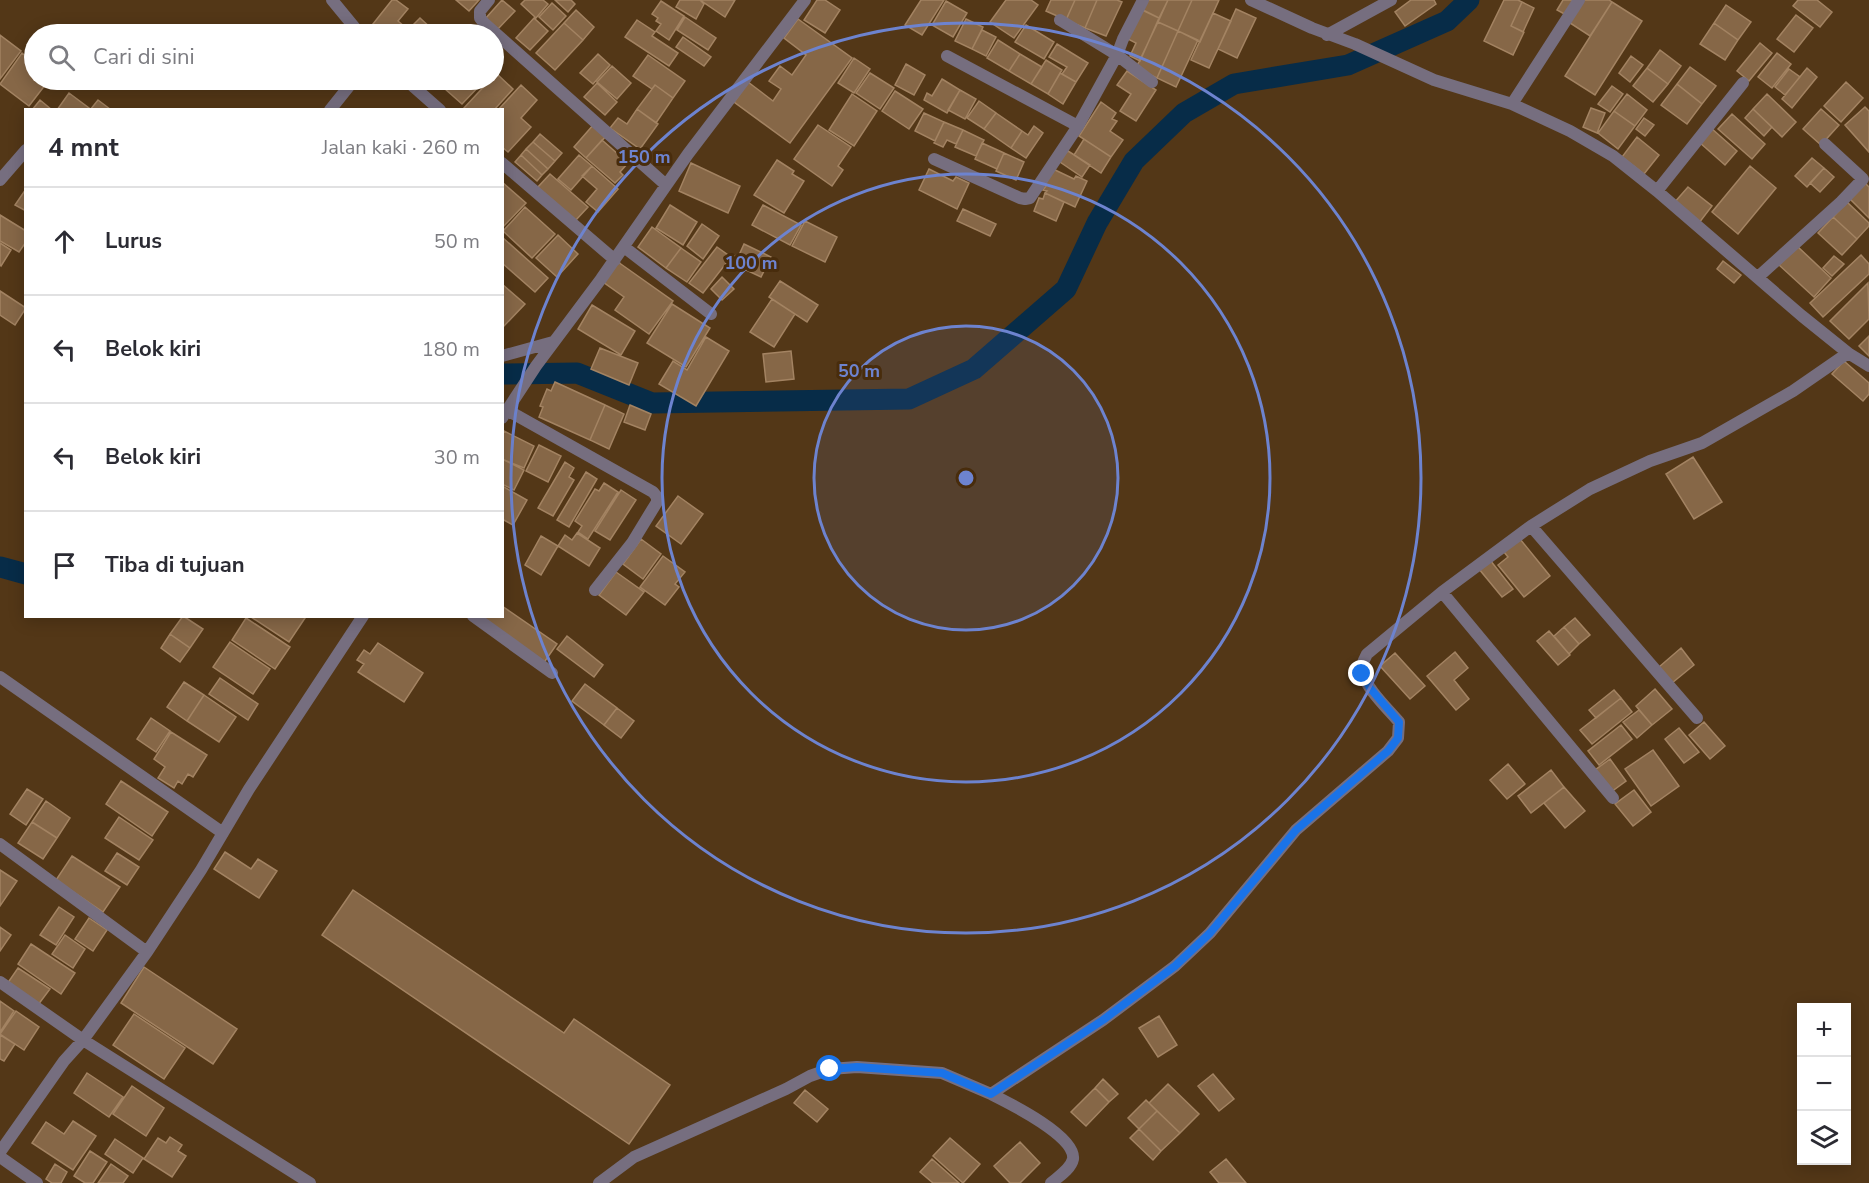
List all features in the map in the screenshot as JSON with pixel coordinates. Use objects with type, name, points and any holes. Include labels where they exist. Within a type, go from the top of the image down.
[{"type":"street","points":[[332,0],[352,24]]},
{"type":"street","points":[[485,24],[480,18],[480,11],[489,0]]},
{"type":"street","points":[[934,159],[1025,199],[1033,194],[1078,126],[1118,55],[1123,39],[1143,0]]},
{"type":"street","points":[[1251,0],[1434,80],[1512,104],[1570,131],[1613,156],[1802,316],[1848,353],[1869,366]]},
{"type":"street","points":[[1327,35],[1391,0]]},
{"type":"street","points":[[1512,104],[1579,0]]},
{"type":"street","points":[[595,590],[632,543],[657,502],[657,497],[653,492],[505,414],[553,342],[615,260],[666,185],[801,1]]},
{"type":"street","points":[[1060,20],[1118,55],[1152,82]]},
{"type":"street","points":[[504,41],[666,185]]},
{"type":"street","points":[[947,56],[1078,126]]},
{"type":"street","points":[[1657,191],[1743,83]]},
{"type":"street","points":[[332,108],[346,90]]},
{"type":"street","points":[[417,90],[438,108]]},
{"type":"street","points":[[1758,277],[1841,202],[1863,179],[1825,144]]},
{"type":"street","points":[[0,180],[24,152]]},
{"type":"street","points":[[504,165],[615,260]]},
{"type":"street","points":[[624,247],[711,314]]},
{"type":"street","points":[[504,355],[553,342]]},
{"type":"street","points":[[991,1094],[1103,1020],[1175,966],[1210,933],[1296,830],[1388,751],[1398,738],[1399,722],[1370,688],[1362,674],[1362,665],[1367,654],[1442,592],[1531,526],[1590,489],[1650,462],[1702,443],[1793,391],[1848,353]]},
{"type":"street","points":[[1531,526],[1697,718]]},
{"type":"street","points":[[1442,592],[1612,798]]},
{"type":"street","points":[[2,1145],[64,1061],[84,1040],[147,952],[249,789],[362,618]]},
{"type":"street","points":[[476,618],[552,673]]},
{"type":"street","points":[[0,677],[223,832]]},
{"type":"street","points":[[0,844],[147,952]]},
{"type":"street","points":[[0,982],[84,1040],[310,1183]]},
{"type":"street","points":[[598,1183],[634,1158],[810,1076],[830,1069],[857,1067],[942,1073],[1034,1116],[1070,1146],[1073,1157],[1070,1166],[1051,1183]]},
{"type":"street","points":[[0,1157],[36,1183]]},
{"type":"building","points":[[392,0],[396,0],[408,9],[398,21],[402,24],[373,24]]},
{"type":"building","points":[[456,0],[479,0],[469,11]]},
{"type":"building","points":[[502,0],[515,11],[503,24],[490,24],[485,19]]},
{"type":"building","points":[[525,0],[543,0],[548,4],[536,18],[521,4]]},
{"type":"building","points":[[555,0],[571,0],[575,4],[568,12]]},
{"type":"building","points":[[680,0],[700,0],[704,4],[696,19],[676,7]]},
{"type":"building","points":[[700,0],[735,0],[725,17]]},
{"type":"building","points":[[817,0],[825,0],[840,10],[825,33],[804,20]]},
{"type":"building","points":[[921,0],[944,0],[922,35],[905,25]]},
{"type":"building","points":[[1006,0],[1031,0],[1038,5],[1014,38],[990,22]]},
{"type":"building","points":[[1051,0],[1075,0],[1066,20],[1046,11]]},
{"type":"building","points":[[1075,0],[1097,0],[1085,28],[1066,20]]},
{"type":"building","points":[[1097,0],[1122,2],[1106,36],[1085,28]]},
{"type":"building","points":[[1145,0],[1168,0],[1159,18],[1141,9]]},
{"type":"building","points":[[1168,0],[1192,0],[1178,31],[1158,22]]},
{"type":"building","points":[[1192,0],[1219,0],[1200,42],[1178,31]]},
{"type":"building","points":[[1411,0],[1434,0],[1436,4],[1405,26],[1395,12]]},
{"type":"building","points":[[1504,0],[1522,2],[1511,26],[1524,32],[1513,55],[1484,41]]},
{"type":"building","points":[[1563,0],[1577,0],[1568,16],[1557,10]]},
{"type":"building","points":[[1580,0],[1609,0],[1612,2],[1590,36],[1567,21]]},
{"type":"building","points":[[1798,0],[1817,0],[1832,12],[1820,27],[1793,6]]},
{"type":"building","points":[[661,1],[684,16],[669,40],[656,31],[661,24],[652,14]]},
{"type":"building","points":[[946,1],[967,13],[953,37],[932,25]]},
{"type":"building","points":[[1522,2],[1534,8],[1523,32],[1511,26]]},
{"type":"building","points":[[1612,2],[1642,21],[1595,95],[1565,76]]},
{"type":"building","points":[[552,3],[566,16],[553,30],[539,17]]},
{"type":"building","points":[[1726,5],[1751,22],[1738,40],[1714,23]]},
{"type":"building","points":[[1140,9],[1159,18],[1140,61],[1130,56],[1136,43],[1126,38]]},
{"type":"building","points":[[1236,9],[1256,18],[1237,58],[1218,49]]},
{"type":"building","points":[[576,10],[594,27],[583,40],[564,23]]},
{"type":"building","points":[[1213,13],[1231,21],[1209,68],[1191,60]]},
{"type":"building","points":[[1796,15],[1813,28],[1794,52],[1777,39]]},
{"type":"building","points":[[685,17],[716,38],[708,50],[677,30]]},
{"type":"building","points":[[420,18],[426,24],[414,24]]},
{"type":"building","points":[[534,18],[548,31],[530,50],[516,38]]},
{"type":"building","points":[[798,19],[852,58],[790,143],[734,102],[748,82],[773,101],[781,89],[769,81],[780,66],[792,75],[806,55],[784,38]]},
{"type":"building","points":[[966,19],[983,27],[972,49],[955,41]]},
{"type":"building","points":[[637,20],[655,32],[652,36],[678,53],[669,66],[625,37]]},
{"type":"building","points":[[1158,22],[1178,31],[1157,78],[1136,68]]},
{"type":"building","points":[[564,23],[583,40],[555,70],[536,53]]},
{"type":"building","points":[[1714,23],[1738,40],[1725,60],[1700,44]]},
{"type":"building","points":[[1026,25],[1054,42],[1044,59],[1015,42]]},
{"type":"building","points":[[982,30],[996,37],[986,56],[972,49]]},
{"type":"building","points":[[1178,31],[1198,40],[1176,87],[1157,78]]},
{"type":"building","points":[[0,35],[21,51],[0,79]]},
{"type":"building","points":[[683,37],[711,57],[704,66],[676,47]]},
{"type":"building","points":[[998,40],[1020,54],[1009,71],[987,58]]},
{"type":"building","points":[[1760,43],[1772,53],[1749,81],[1737,71]]},
{"type":"building","points":[[1057,44],[1088,63],[1076,82],[1062,74],[1067,67],[1049,57]]},
{"type":"building","points":[[1660,50],[1681,66],[1668,84],[1647,68]]},
{"type":"building","points":[[22,53],[24,55],[24,90],[41,90],[29,106],[0,84]]},
{"type":"building","points":[[1777,53],[1791,64],[1772,88],[1758,77]]},
{"type":"building","points":[[598,54],[610,65],[593,84],[580,73]]},
{"type":"building","points":[[1020,54],[1042,67],[1031,84],[1009,71]]},
{"type":"building","points":[[648,55],[685,81],[673,98],[655,85],[652,89],[633,76]]},
{"type":"building","points":[[1631,56],[1643,65],[1630,82],[1619,73]]},
{"type":"building","points":[[854,58],[870,69],[854,93],[838,83]]},
{"type":"building","points":[[1046,60],[1062,70],[1048,94],[1031,84]]},
{"type":"building","points":[[906,64],[925,75],[914,95],[895,85]]},
{"type":"building","points":[[612,66],[631,83],[617,99],[597,82]]},
{"type":"building","points":[[1690,67],[1716,86],[1702,104],[1677,84]]},
{"type":"building","points":[[1647,68],[1668,84],[1653,102],[1633,86]]},
{"type":"building","points":[[1807,68],[1817,77],[1792,108],[1782,99]]},
{"type":"building","points":[[1789,69],[1800,77],[1785,95],[1775,87]]},
{"type":"building","points":[[1127,71],[1156,90],[1136,121],[1120,111],[1131,94],[1117,85]]},
{"type":"building","points":[[870,73],[894,88],[880,109],[856,93]]},
{"type":"building","points":[[1060,73],[1076,82],[1063,104],[1048,94]]},
{"type":"building","points":[[942,79],[960,90],[947,113],[924,100],[927,93],[932,96]]},
{"type":"building","points":[[504,81],[513,89],[496,108],[464,108],[481,90],[504,90]]},
{"type":"building","points":[[1846,82],[1863,98],[1841,122],[1824,106]]},
{"type":"building","points":[[597,83],[617,102],[605,115],[584,97]]},
{"type":"building","points":[[1677,84],[1702,104],[1687,124],[1661,105]]},
{"type":"building","points":[[521,85],[537,100],[521,118],[531,127],[508,152],[504,149],[504,108],[500,108]]},
{"type":"building","points":[[655,85],[673,98],[656,123],[637,109]]},
{"type":"building","points":[[1612,86],[1623,94],[1610,112],[1598,104]]},
{"type":"building","points":[[446,90],[475,90],[462,104]]},
{"type":"building","points":[[960,90],[976,99],[965,119],[948,110]]},
{"type":"building","points":[[895,91],[923,109],[909,129],[882,111]]},
{"type":"building","points":[[69,93],[89,108],[58,108]]},
{"type":"building","points":[[852,94],[877,111],[854,146],[829,130]]},
{"type":"building","points":[[1627,94],[1647,110],[1635,126],[1614,111]]},
{"type":"building","points":[[1767,94],[1796,122],[1782,137],[1753,109]]},
{"type":"building","points":[[40,100],[50,108],[34,108]]},
{"type":"building","points":[[98,100],[109,108],[92,108]]},
{"type":"building","points":[[979,101],[996,113],[984,129],[967,118]]},
{"type":"building","points":[[1101,102],[1116,113],[1112,119],[1117,121],[1110,131],[1123,140],[1111,157],[1079,136]]},
{"type":"building","points":[[1865,107],[1869,111],[1869,152],[1845,125]]},
{"type":"building","points":[[1591,108],[1605,113],[1597,133],[1583,127]]},
{"type":"building","points":[[637,109],[658,124],[640,149],[610,128],[618,118],[627,124]]},
{"type":"building","points":[[1753,109],[1772,127],[1764,136],[1745,118]]},
{"type":"building","points":[[1821,109],[1839,125],[1821,145],[1803,129]]},
{"type":"building","points":[[1614,111],[1635,126],[1618,149],[1598,133]]},
{"type":"building","points":[[924,113],[944,122],[935,141],[915,131]]},
{"type":"building","points":[[996,113],[1022,131],[1011,148],[984,129]]},
{"type":"building","points":[[1732,114],[1765,144],[1752,159],[1718,129]]},
{"type":"building","points":[[1644,118],[1654,125],[1645,136],[1636,129]]},
{"type":"building","points":[[944,122],[963,130],[956,144],[947,140],[943,147],[934,143]]},
{"type":"building","points":[[594,124],[607,135],[586,158],[574,147]]},
{"type":"building","points":[[818,125],[851,147],[838,166],[843,170],[832,186],[794,159]]},
{"type":"building","points":[[1034,126],[1043,133],[1026,158],[1011,148],[1022,131],[1028,135]]},
{"type":"building","points":[[1711,128],[1737,151],[1725,165],[1699,142]]},
{"type":"building","points":[[963,130],[984,140],[976,156],[955,147]]},
{"type":"building","points":[[540,134],[562,153],[555,161],[533,142]]},
{"type":"building","points":[[1637,137],[1659,155],[1644,174],[1622,157]]},
{"type":"building","points":[[1084,139],[1111,157],[1101,173],[1074,155]]},
{"type":"building","points":[[602,140],[628,163],[620,172],[623,175],[615,183],[586,158]]},
{"type":"building","points":[[533,142],[555,161],[548,169],[526,149]]},
{"type":"building","points":[[982,143],[1004,153],[997,169],[975,159]]},
{"type":"building","points":[[526,149],[548,169],[542,175],[521,155]]},
{"type":"building","points":[[1068,151],[1090,165],[1082,177],[1057,160]]},
{"type":"building","points":[[1004,153],[1024,162],[1016,180],[996,171]]},
{"type":"building","points":[[521,155],[542,175],[537,181],[515,162]]},
{"type":"building","points":[[579,155],[592,166],[571,190],[558,179]]},
{"type":"building","points":[[1812,158],[1824,168],[1807,187],[1795,176]]},
{"type":"building","points":[[777,160],[794,171],[792,174],[804,181],[784,213],[754,195]]},
{"type":"building","points":[[691,163],[740,186],[728,213],[679,191]]},
{"type":"building","points":[[592,166],[618,189],[598,212],[586,202],[597,189],[582,176]]},
{"type":"building","points":[[1750,166],[1776,188],[1738,234],[1712,212]]},
{"type":"building","points":[[1824,168],[1834,177],[1820,192],[1810,183]]},
{"type":"building","points":[[929,169],[953,181],[956,177],[969,183],[957,209],[919,190]]},
{"type":"building","points":[[1053,169],[1074,179],[1076,176],[1087,181],[1075,207],[1043,190],[1046,186],[1043,185]]},
{"type":"building","points":[[550,174],[588,207],[575,221],[537,188]]},
{"type":"building","points":[[1865,183],[1869,187],[1869,218],[1849,198]]},
{"type":"building","points":[[504,184],[526,203],[504,226]]},
{"type":"building","points":[[1688,187],[1712,206],[1699,223],[1674,203]]},
{"type":"building","points":[[24,192],[24,210],[15,205]]},
{"type":"building","points":[[1045,193],[1064,202],[1056,221],[1034,211],[1039,198],[1043,199]]},
{"type":"building","points":[[1847,202],[1869,223],[1857,239],[1833,217]]},
{"type":"building","points":[[670,205],[697,222],[683,245],[656,228]]},
{"type":"building","points":[[763,205],[801,225],[790,245],[752,225]]},
{"type":"building","points":[[525,207],[555,234],[532,258],[504,230]]},
{"type":"building","points":[[963,209],[996,224],[990,236],[957,221]]},
{"type":"building","points":[[0,215],[24,230],[24,245],[19,252],[0,241]]},
{"type":"building","points":[[1833,217],[1857,239],[1842,255],[1818,233]]},
{"type":"building","points":[[805,221],[837,237],[825,262],[792,246]]},
{"type":"building","points":[[702,224],[719,236],[703,259],[687,246]]},
{"type":"building","points":[[652,227],[681,248],[666,268],[638,247]]},
{"type":"building","points":[[558,235],[578,254],[557,277],[536,258]]},
{"type":"building","points":[[504,239],[548,278],[535,292],[504,265]]},
{"type":"building","points":[[0,243],[11,250],[1,266],[0,265]]},
{"type":"building","points":[[744,244],[771,257],[761,277],[731,263],[734,256],[739,255]]},
{"type":"building","points":[[1797,246],[1831,278],[1814,297],[1779,265]]},
{"type":"building","points":[[717,247],[731,257],[703,293],[689,283]]},
{"type":"building","points":[[681,248],[701,262],[687,282],[666,268]]},
{"type":"building","points":[[1861,255],[1869,264],[1869,274],[1823,317],[1810,303]]},
{"type":"building","points":[[1834,256],[1844,264],[1832,276],[1823,268]]},
{"type":"building","points":[[1723,261],[1741,275],[1734,283],[1717,269]]},
{"type":"building","points":[[618,262],[673,301],[649,334],[615,310],[624,297],[603,282]]},
{"type":"building","points":[[722,277],[734,289],[722,300],[711,289]]},
{"type":"building","points":[[780,281],[818,305],[807,322],[769,297]]},
{"type":"building","points":[[1868,283],[1869,319],[1849,339],[1830,321]]},
{"type":"building","points":[[504,286],[525,304],[504,326]]},
{"type":"building","points":[[0,291],[24,307],[24,311],[15,325],[0,315]]},
{"type":"building","points":[[772,299],[795,314],[774,347],[750,332]]},
{"type":"building","points":[[672,304],[710,328],[686,367],[647,343]]},
{"type":"building","points":[[592,305],[635,331],[621,355],[578,329]]},
{"type":"building","points":[[1869,336],[1869,356],[1859,346]]},
{"type":"building","points":[[706,337],[729,351],[696,406],[659,384],[673,361],[687,370]]},
{"type":"building","points":[[600,348],[638,363],[629,385],[591,369]]},
{"type":"building","points":[[791,351],[794,379],[766,382],[763,354]]},
{"type":"building","points":[[1844,361],[1869,383],[1869,394],[1863,401],[1832,374]]},
{"type":"building","points":[[555,382],[605,405],[590,440],[539,417],[543,407],[540,406],[547,389],[551,391]]},
{"type":"building","points":[[605,405],[624,414],[609,449],[590,440]]},
{"type":"building","points":[[630,405],[651,414],[645,430],[624,422]]},
{"type":"building","points":[[504,431],[534,446],[524,468],[504,460]]},
{"type":"building","points":[[539,445],[561,456],[548,482],[526,471]]},
{"type":"building","points":[[1693,457],[1722,502],[1694,519],[1666,474]]},
{"type":"building","points":[[504,460],[524,470],[514,490],[504,485]]},
{"type":"building","points":[[565,462],[574,468],[569,477],[574,480],[553,516],[538,508]]},
{"type":"building","points":[[586,472],[597,479],[569,527],[557,520]]},
{"type":"building","points":[[604,483],[618,492],[588,539],[578,532],[582,526],[575,521],[595,489],[599,491]]},
{"type":"building","points":[[504,487],[527,500],[513,525],[504,520]]},
{"type":"building","points":[[621,490],[636,500],[610,540],[595,531]]},
{"type":"building","points":[[678,496],[703,514],[681,544],[656,526]]},
{"type":"building","points":[[577,533],[600,548],[589,566],[558,546],[565,535],[572,540]]},
{"type":"building","points":[[541,536],[558,546],[541,575],[525,565]]},
{"type":"building","points":[[641,539],[661,554],[643,579],[623,564]]},
{"type":"building","points":[[1520,539],[1550,576],[1524,597],[1498,565],[1508,557],[1504,552]]},
{"type":"building","points":[[663,556],[685,572],[675,584],[679,587],[665,605],[640,587]]},
{"type":"building","points":[[1490,560],[1513,589],[1502,597],[1479,569]]},
{"type":"building","points":[[616,572],[644,592],[626,615],[599,595]]},
{"type":"building","points":[[504,607],[557,644],[543,664],[480,618],[504,618]]},
{"type":"building","points":[[182,618],[186,618],[203,629],[190,648],[170,634]]},
{"type":"building","points":[[246,618],[290,647],[275,669],[232,640]]},
{"type":"building","points":[[253,618],[305,618],[289,642]]},
{"type":"building","points":[[1575,618],[1590,635],[1579,644],[1564,627]]},
{"type":"building","points":[[1564,627],[1579,644],[1569,654],[1554,636]]},
{"type":"building","points":[[1549,631],[1570,655],[1558,665],[1537,641]]},
{"type":"building","points":[[170,634],[190,648],[180,662],[161,648]]},
{"type":"building","points":[[567,636],[603,665],[594,677],[557,649]]},
{"type":"building","points":[[230,642],[270,669],[253,694],[213,667]]},
{"type":"building","points":[[378,643],[423,673],[404,702],[358,672],[364,664],[357,660],[364,650],[370,654]]},
{"type":"building","points":[[1681,648],[1694,665],[1672,683],[1659,667]]},
{"type":"building","points":[[1455,652],[1468,668],[1454,680],[1469,699],[1456,710],[1427,676]]},
{"type":"building","points":[[1395,653],[1425,686],[1410,699],[1380,666]]},
{"type":"building","points":[[220,678],[258,704],[248,720],[209,694]]},
{"type":"building","points":[[184,682],[204,695],[187,721],[167,707]]},
{"type":"building","points":[[585,684],[617,708],[604,725],[572,701]]},
{"type":"building","points":[[1655,689],[1672,709],[1652,725],[1636,706]]},
{"type":"building","points":[[1614,690],[1621,698],[1596,718],[1589,710]]},
{"type":"building","points":[[204,695],[236,717],[219,742],[187,721]]},
{"type":"building","points":[[1621,698],[1632,712],[1592,744],[1580,730]]},
{"type":"building","points":[[617,708],[634,721],[621,738],[604,725]]},
{"type":"building","points":[[1639,710],[1652,725],[1637,738],[1623,722]]},
{"type":"building","points":[[151,718],[170,731],[156,752],[137,739]]},
{"type":"building","points":[[1704,722],[1725,746],[1710,759],[1689,735]]},
{"type":"building","points":[[1621,725],[1632,739],[1599,765],[1588,751]]},
{"type":"building","points":[[1679,728],[1699,752],[1684,763],[1665,739]]},
{"type":"building","points":[[171,732],[207,755],[193,777],[188,774],[182,784],[178,781],[174,788],[158,778],[165,767],[154,759]]},
{"type":"building","points":[[1653,750],[1679,786],[1651,806],[1625,769]]},
{"type":"building","points":[[1610,759],[1626,781],[1611,792],[1595,770]]},
{"type":"building","points":[[1508,764],[1525,784],[1507,799],[1490,780]]},
{"type":"building","points":[[1551,770],[1564,787],[1531,813],[1518,796]]},
{"type":"building","points":[[121,781],[168,812],[152,836],[106,804]]},
{"type":"building","points":[[1564,787],[1585,811],[1565,828],[1544,803]]},
{"type":"building","points":[[27,789],[43,799],[26,825],[10,814]]},
{"type":"building","points":[[1634,790],[1651,812],[1633,826],[1615,804]]},
{"type":"building","points":[[46,801],[70,818],[57,838],[32,822]]},
{"type":"building","points":[[119,817],[153,840],[139,860],[105,838]]},
{"type":"building","points":[[32,822],[57,838],[43,859],[18,843]]},
{"type":"building","points":[[225,852],[251,869],[258,859],[277,871],[259,898],[214,869]]},
{"type":"building","points":[[117,853],[139,867],[127,885],[105,871]]},
{"type":"building","points":[[72,856],[120,887],[103,912],[56,880]]},
{"type":"building","points":[[0,870],[17,881],[0,906]]},
{"type":"building","points":[[353,890],[564,1033],[574,1019],[670,1085],[629,1144],[322,935]]},
{"type":"building","points":[[59,907],[74,917],[56,945],[40,935]]},
{"type":"building","points":[[89,918],[107,930],[93,951],[75,939]]},
{"type":"building","points":[[0,927],[11,935],[0,951]]},
{"type":"building","points":[[65,935],[85,949],[73,968],[52,954]]},
{"type":"building","points":[[31,944],[75,973],[61,994],[18,964]]},
{"type":"building","points":[[144,967],[237,1029],[213,1064],[121,1003]]},
{"type":"building","points":[[18,968],[50,989],[38,1005],[7,984]]},
{"type":"building","points":[[0,1001],[14,1011],[0,1032]]},
{"type":"building","points":[[16,1011],[39,1027],[24,1050],[0,1034]]},
{"type":"building","points":[[134,1014],[185,1048],[164,1079],[113,1045]]},
{"type":"building","points":[[1159,1016],[1177,1045],[1158,1057],[1139,1028]]},
{"type":"building","points":[[0,1035],[15,1044],[4,1061],[0,1059]]},
{"type":"building","points":[[87,1073],[123,1097],[109,1117],[74,1093]]},
{"type":"building","points":[[1213,1074],[1234,1099],[1219,1111],[1198,1086]]},
{"type":"building","points":[[1103,1079],[1118,1094],[1109,1102],[1095,1088]]},
{"type":"building","points":[[1168,1084],[1199,1114],[1180,1133],[1149,1103]]},
{"type":"building","points":[[132,1086],[164,1108],[146,1136],[113,1114]]},
{"type":"building","points":[[1095,1088],[1109,1102],[1086,1126],[1071,1112]]},
{"type":"building","points":[[805,1090],[828,1109],[817,1122],[794,1103]]},
{"type":"building","points":[[1146,1100],[1157,1111],[1139,1129],[1128,1118]]},
{"type":"building","points":[[1157,1111],[1180,1133],[1161,1151],[1139,1129]]},
{"type":"building","points":[[73,1121],[96,1136],[73,1170],[32,1143],[46,1122],[64,1134]]},
{"type":"building","points":[[1139,1129],[1161,1151],[1153,1160],[1130,1138]]},
{"type":"building","points":[[170,1137],[182,1145],[178,1151],[186,1156],[172,1177],[144,1159],[158,1138],[166,1143]]},
{"type":"building","points":[[950,1138],[980,1164],[963,1183],[933,1156]]},
{"type":"building","points":[[115,1139],[143,1158],[133,1173],[105,1154]]},
{"type":"building","points":[[1020,1142],[1040,1163],[1020,1183],[1010,1183],[994,1166]]},
{"type":"building","points":[[90,1151],[107,1162],[93,1183],[85,1183],[74,1176]]},
{"type":"building","points":[[932,1159],[959,1183],[933,1183],[920,1172]]},
{"type":"building","points":[[1226,1159],[1246,1183],[1219,1183],[1210,1172]]},
{"type":"building","points":[[55,1164],[67,1172],[61,1183],[52,1183],[46,1179]]},
{"type":"building","points":[[111,1164],[128,1176],[123,1183],[98,1183]]},
{"type":"waterway","points":[[504,374],[577,373],[652,403],[909,399],[974,369],[1066,289],[1097,223],[1134,161],[1184,113],[1234,84],[1348,65],[1447,21],[1469,0]]},
{"type":"waterway","points":[[0,567],[24,573]]},
{"type":"route","points":[[830,1069],[857,1067],[942,1073],[991,1094],[1103,1020],[1175,966],[1210,933],[1296,830],[1388,751],[1398,738],[1399,722],[1370,688],[1362,674]]}]
